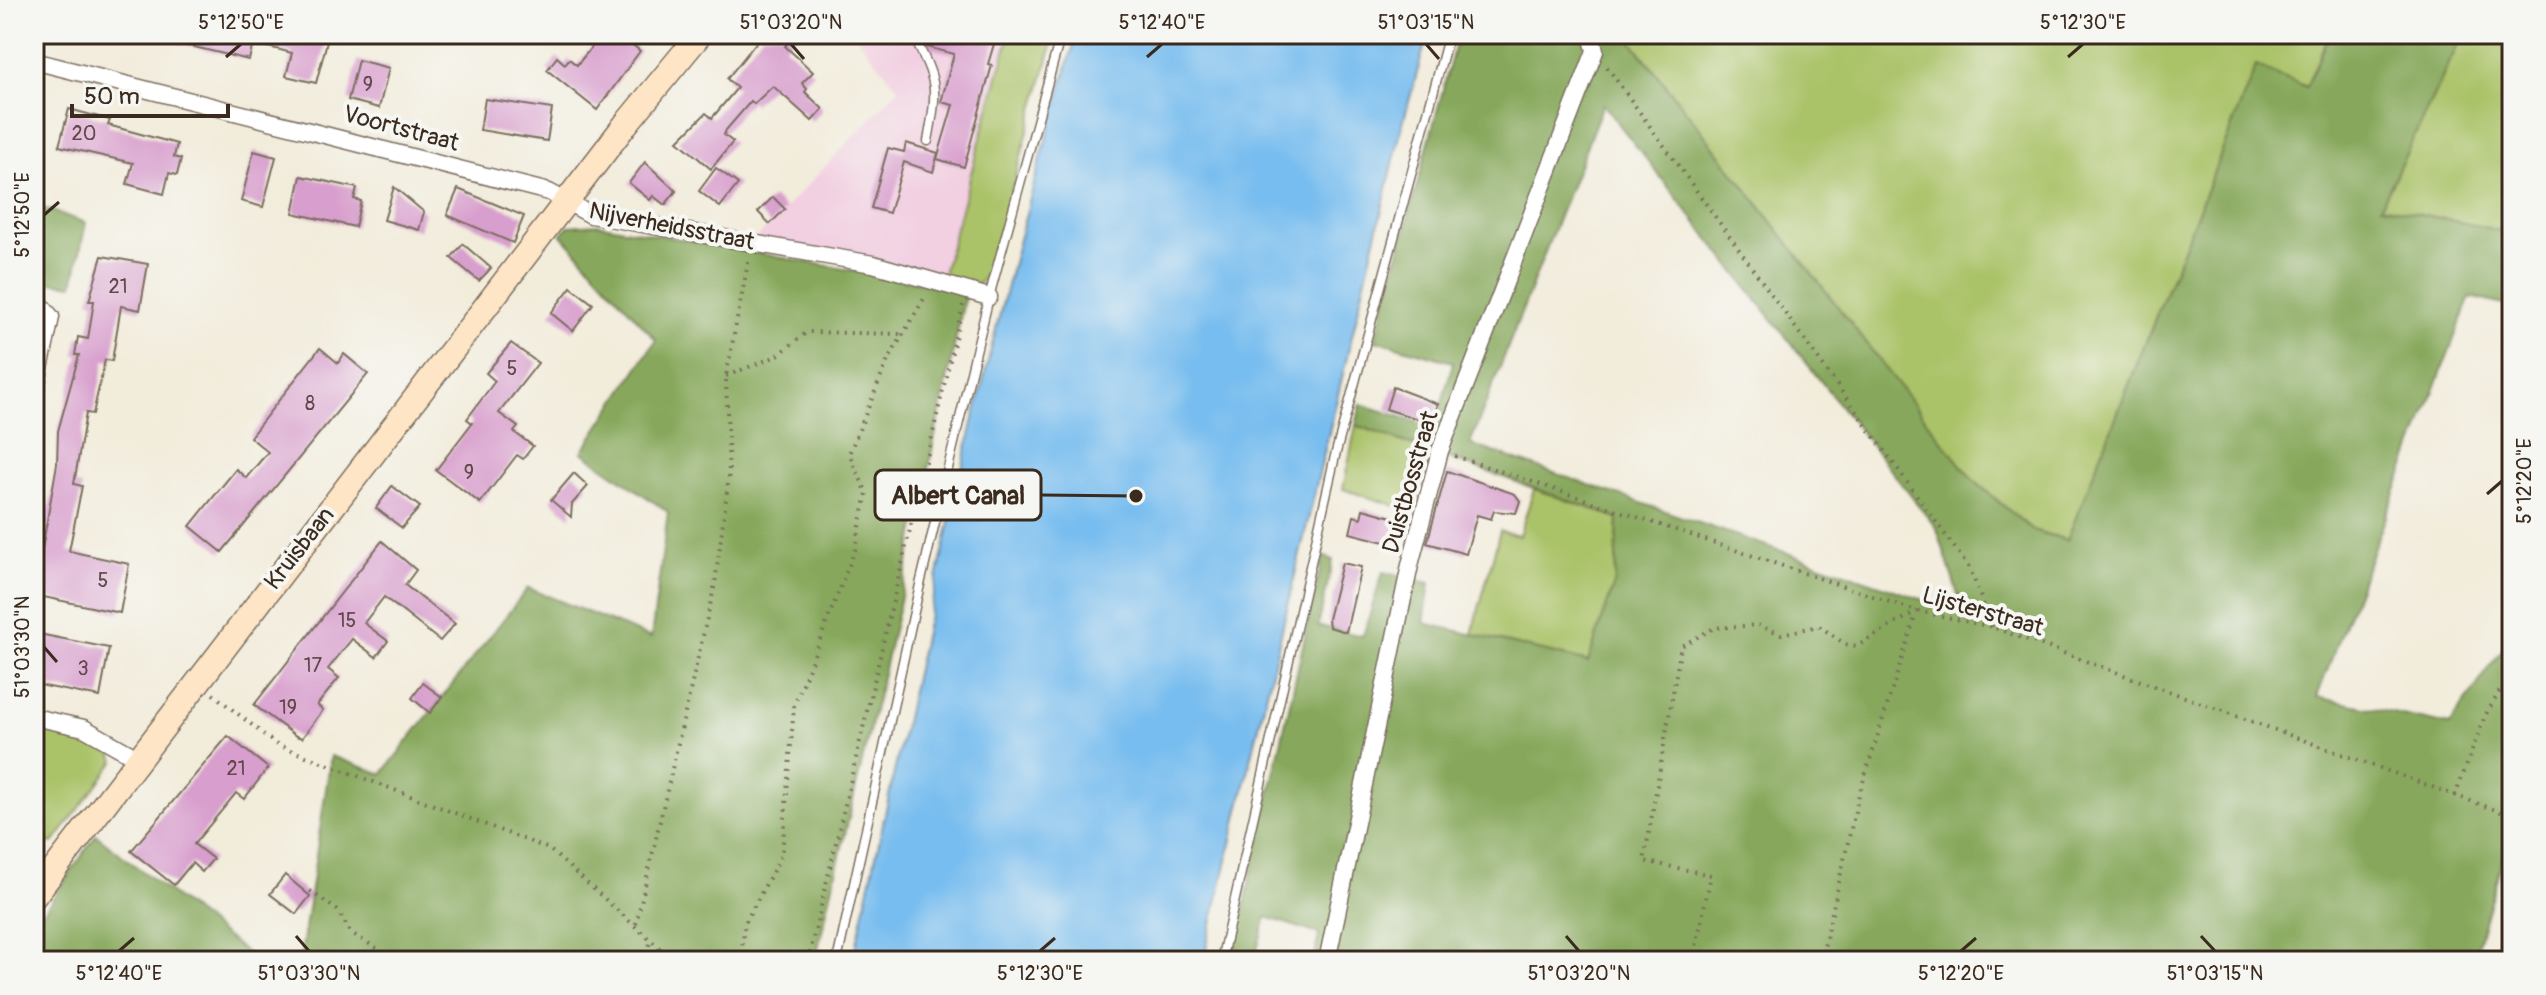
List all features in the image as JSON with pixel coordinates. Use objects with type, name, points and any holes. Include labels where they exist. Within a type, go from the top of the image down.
[{"type":"street","name":"Nijverheidsstraat","points":[[700,34],[566,202],[591,215],[873,264],[989,297]]},
{"type":"street","name":"Duistbosstraat","points":[[1327,961],[1410,565],[1440,451],[1593,42]]},
{"type":"street","name":"Voortstraat","points":[[34,61],[534,188],[566,202]]},
{"type":"street","name":"Kruisbaan","points":[[34,896],[566,202]]},
{"type":"street","points":[[34,297],[51,317],[34,397]]},
{"type":"street","points":[[34,717],[84,728],[137,758]]},
{"type":"lane","points":[[912,34],[934,74],[937,93],[928,141]]},
{"type":"lane","points":[[837,961],[919,589],[989,297],[1061,34]]},
{"type":"lane","points":[[1221,961],[1335,456],[1449,34]]},
{"type":"path","points":[[1593,42],[1970,569],[1992,627]]},
{"type":"path","points":[[636,924],[715,584],[729,476],[726,376],[752,242]]},
{"type":"path","points":[[740,961],[745,923],[782,854],[794,706],[855,550],[867,493],[849,454],[856,429],[918,304],[940,283]]},
{"type":"path","points":[[808,961],[966,291]]},
{"type":"path","points":[[726,376],[777,356],[807,332],[902,334]]},
{"type":"path","name":"Lijsterstraat","points":[[1440,451],[1917,611],[1992,627],[2512,816]]},
{"type":"path","points":[[1693,961],[1711,875],[1644,861],[1681,646],[1714,628],[1758,625],[1781,634],[1819,626],[1845,644],[1857,646],[1917,611]]},
{"type":"path","points":[[1821,961],[1858,798],[1917,611]]},
{"type":"path","points":[[2455,796],[2485,716],[2512,671]]},
{"type":"path","points":[[196,681],[277,745],[549,849],[674,961]]},
{"type":"path","points":[[310,891],[337,910],[351,933],[378,949],[386,961]]},
{"type":"path","points":[[644,961],[651,939]]},
{"type":"shaded area","points":[[854,34],[1010,34],[942,277],[757,238],[899,89]]},
{"type":"green space","points":[[1010,34],[1055,34],[994,253],[984,279],[974,287],[942,277]]},
{"type":"green space","points":[[1458,34],[1626,34],[1971,478],[2032,530],[2067,540],[2256,66],[2306,87],[2329,34],[2463,34],[2381,206],[2512,233],[2512,307],[2470,297],[2317,697],[2449,725],[2512,636],[2512,825],[2473,961],[1314,961],[1319,934],[1266,917],[1254,961],[1232,961],[1323,556],[1333,560],[1318,626],[1363,636],[1383,572],[1430,583],[1424,623],[1588,662],[1615,581],[1618,518],[1356,425],[1361,404],[1435,428],[1453,362],[1375,340]],"holes":[[[1603,104],[1937,529],[1964,614],[1470,444]]]},
{"type":"green space","points":[[1626,34],[2329,34],[2307,87],[2256,66],[2067,540],[2032,530],[1971,478]]},
{"type":"green space","points":[[2463,34],[2512,34],[2512,233],[2381,206]]},
{"type":"green space","points":[[34,205],[86,223],[73,285],[34,280]]},
{"type":"green space","points":[[597,224],[966,291],[900,601],[815,961],[300,961],[331,756],[382,774],[528,588],[651,638],[668,512],[582,452],[656,340],[561,234],[568,226]]},
{"type":"green space","points":[[1356,425],[1430,452],[1415,512],[1343,489]]},
{"type":"green space","points":[[1534,489],[1618,518],[1615,581],[1589,662],[1472,634],[1500,531],[1519,536]]},
{"type":"green space","points":[[40,726],[94,739],[110,752],[115,761],[53,843],[34,839],[34,749]]},
{"type":"green space","points":[[96,835],[257,961],[34,961],[34,926]]},
{"type":"water","points":[[1077,34],[1428,34],[1402,126],[1203,961],[853,961],[984,379]]},
{"type":"building","points":[[170,34],[329,34],[316,83],[286,76],[292,53],[253,43],[249,60],[169,41]]},
{"type":"building","points":[[602,34],[620,34],[640,51],[597,110],[547,70],[557,57],[565,64],[569,59],[577,65]]},
{"type":"building","points":[[763,34],[797,34],[785,46],[813,72],[802,83],[807,89],[805,92],[823,109],[812,121],[773,86],[754,104],[751,101],[726,130],[724,135],[733,142],[711,169],[678,141],[706,113],[712,118],[737,88],[727,79]]},
{"type":"building","points":[[920,34],[997,34],[988,64],[992,65],[964,167],[937,159],[953,105],[941,102],[954,54],[927,47]]},
{"type":"building","points":[[358,60],[389,68],[379,108],[348,100]]},
{"type":"building","points":[[485,99],[552,109],[547,141],[480,130]]},
{"type":"building","points":[[69,109],[110,120],[108,125],[177,144],[174,157],[181,159],[177,175],[169,173],[164,194],[127,184],[133,163],[59,146]]},
{"type":"building","points":[[906,143],[938,153],[933,172],[904,162],[889,213],[871,208],[888,148],[904,152]]},
{"type":"building","points":[[254,151],[276,157],[263,207],[241,201]]},
{"type":"building","points":[[645,162],[676,191],[665,205],[653,196],[650,200],[629,183]]},
{"type":"building","points":[[716,168],[738,184],[720,207],[699,191]]},
{"type":"building","points":[[301,176],[357,188],[354,199],[361,201],[355,227],[293,213]]},
{"type":"building","points":[[394,187],[424,212],[419,230],[384,220]]},
{"type":"building","points":[[458,189],[524,216],[513,243],[447,215]]},
{"type":"building","points":[[773,197],[785,209],[770,224],[758,212]]},
{"type":"building","points":[[463,244],[491,268],[479,281],[451,258]]},
{"type":"building","points":[[102,256],[148,264],[140,310],[121,306],[112,361],[105,360],[93,414],[86,413],[74,484],[82,486],[69,551],[129,564],[120,613],[34,595],[57,464],[58,431],[79,355],[75,355],[78,337],[88,339],[94,301],[89,301]]},
{"type":"building","points":[[571,287],[593,304],[573,331],[551,313]]},
{"type":"building","points":[[511,343],[538,363],[499,413],[518,427],[514,432],[533,446],[523,459],[517,455],[480,503],[436,470],[472,423],[467,419],[495,381],[486,373]]},
{"type":"building","points":[[320,348],[338,363],[344,354],[368,374],[222,552],[190,526],[236,469],[246,478],[268,452],[250,437]]},
{"type":"building","points":[[1393,387],[1438,404],[1431,423],[1386,409]]},
{"type":"building","points":[[1447,471],[1515,494],[1520,501],[1516,513],[1494,511],[1491,519],[1477,515],[1466,554],[1427,543]]},
{"type":"building","points":[[574,473],[588,486],[572,504],[571,517],[551,500]]},
{"type":"building","points":[[392,486],[420,507],[402,528],[376,508]]},
{"type":"building","points":[[1363,509],[1410,522],[1406,537],[1400,535],[1397,545],[1350,533],[1354,516],[1361,518]]},
{"type":"building","points":[[382,541],[416,570],[405,585],[455,624],[440,641],[384,597],[364,623],[388,641],[376,657],[352,639],[328,669],[339,678],[317,705],[323,710],[302,738],[296,736],[254,705]]},
{"type":"building","points":[[1342,563],[1361,567],[1346,632],[1329,627],[1328,619]]},
{"type":"building","points":[[34,633],[109,648],[100,697],[34,684]]},
{"type":"building","points":[[423,683],[442,697],[430,713],[412,698]]},
{"type":"building","points":[[228,736],[268,768],[244,799],[236,793],[194,844],[213,859],[202,872],[192,863],[174,885],[131,851]]},
{"type":"building","points":[[285,875],[310,896],[296,914],[270,894]]},
{"type":"place","name":"Albert Canal","points":[[1136,496]]}]
